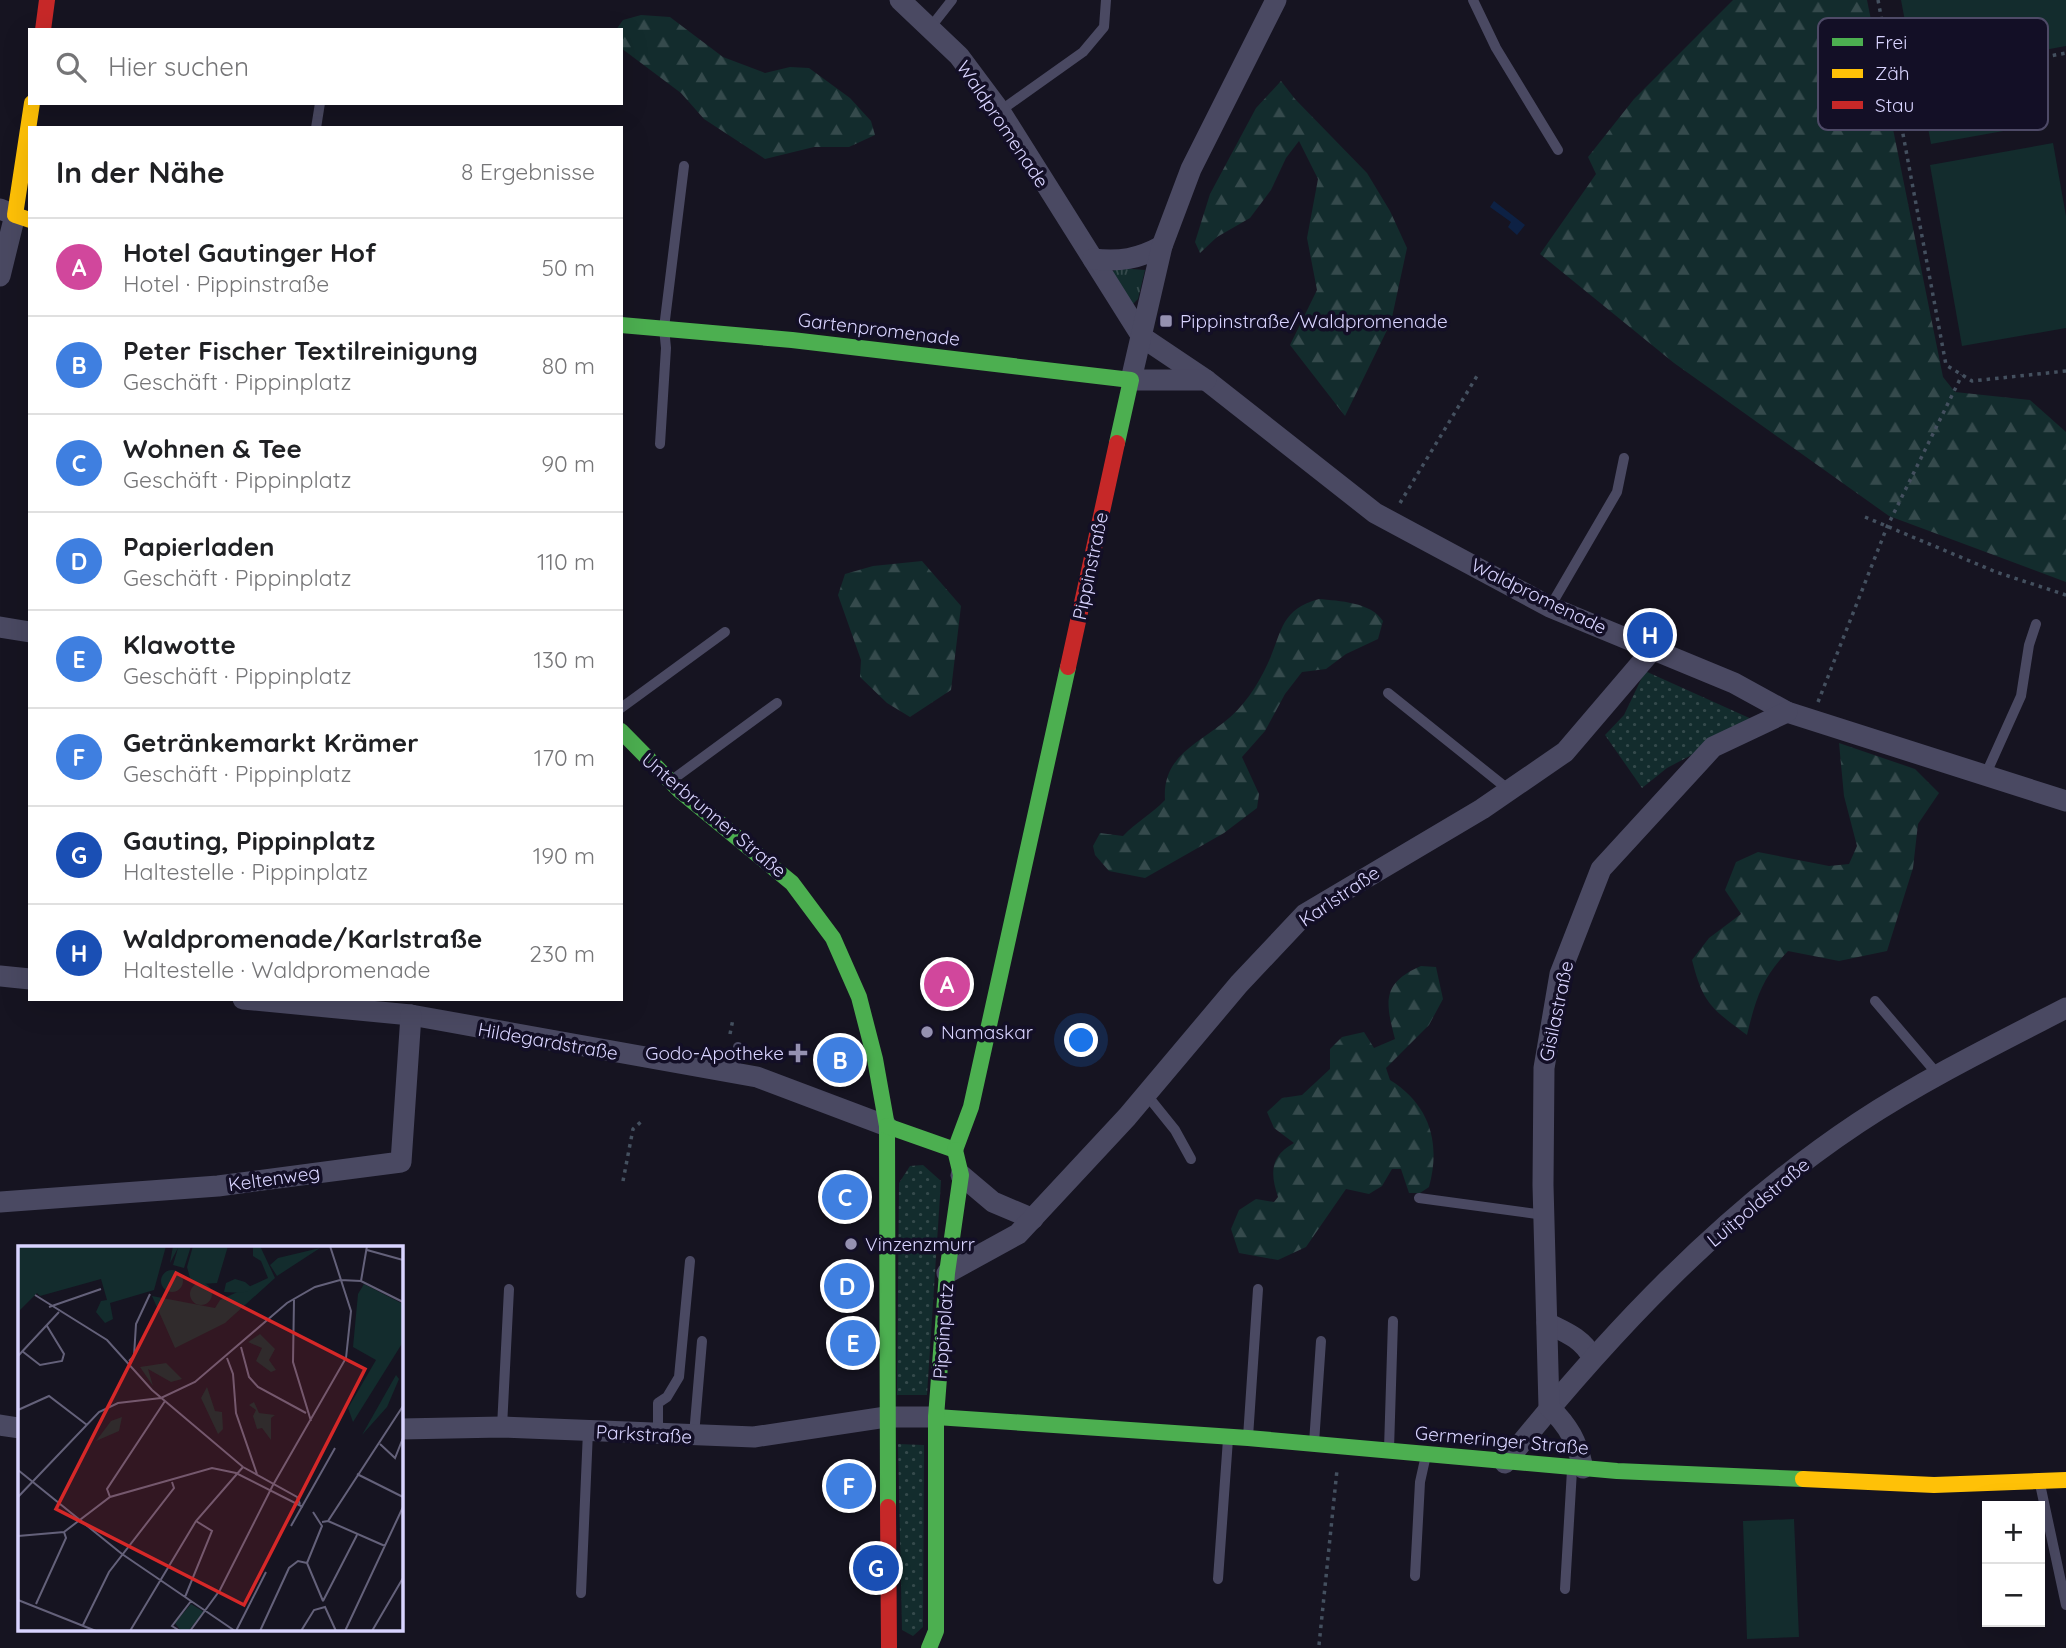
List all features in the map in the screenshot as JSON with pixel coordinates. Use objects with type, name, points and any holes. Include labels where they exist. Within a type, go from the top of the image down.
[{"type":"street","points":[[43,28],[47,0]]},
{"type":"street","name":"Waldpromenade","points":[[900,0],[959,56],[1000,111],[1142,337],[1206,380],[1375,513],[1550,607],[1734,683],[1787,712],[2066,801]]},
{"type":"street","name":"Pippinstraße","points":[[955,1150],[971,1107],[1162,246],[1191,169],[1276,0]]},
{"type":"street","points":[[28,126],[32,105]]},
{"type":"street","points":[[0,276],[15,214],[28,129]]},
{"type":"street","points":[[1093,259],[1129,260],[1142,257],[1162,246]]},
{"type":"street","name":"Gartenpromenade","points":[[623,325],[1131,380]]},
{"type":"street","points":[[1131,380],[1206,380]]},
{"type":"street","points":[[0,627],[28,632]]},
{"type":"street","name":"Karlstraße","points":[[947,1273],[1018,1234],[1146,1094],[1239,984],[1304,914],[1509,790],[1565,752],[1653,649]]},
{"type":"street","name":"Gisilastraße","points":[[1549,1407],[1544,1215],[1544,1068],[1560,974],[1601,869],[1713,747],[1787,712]]},
{"type":"street","name":"Unterbrunner Straße","points":[[623,733],[652,768],[792,882],[834,940],[856,982],[875,1051],[887,1126]]},
{"type":"street","points":[[0,976],[28,979]]},
{"type":"street","name":"Hildegardstraße","points":[[292,1002],[411,1015],[757,1077],[887,1126]]},
{"type":"street","name":"Luitpoldstraße","points":[[1504,1462],[1592,1357],[1670,1275],[1788,1174],[1859,1123],[2066,1008]]},
{"type":"street","name":"Keltenweg","points":[[0,1202],[218,1186],[401,1162],[411,1015]]},
{"type":"street","points":[[889,1648],[886,1417],[887,1126],[955,1150]]},
{"type":"street","name":"Pippinplatz","points":[[929,1648],[936,1631],[936,1418],[947,1273],[961,1175],[955,1150]]},
{"type":"street","points":[[961,1175],[993,1202],[1032,1219]]},
{"type":"street","points":[[1547,1323],[1580,1340],[1592,1357]]},
{"type":"street","points":[[1549,1407],[1568,1425],[1578,1445],[1578,1468]]},
{"type":"street","points":[[886,1417],[936,1418]]},
{"type":"street","name":"Parkstraße","points":[[402,1429],[502,1427],[694,1437],[754,1437],[886,1417]]},
{"type":"street","name":"Germeringer Straße","points":[[936,1418],[1248,1438],[1578,1468],[1934,1485],[2066,1480]]},
{"type":"street","points":[[0,1425],[18,1428]]},
{"type":"lane","points":[[930,28],[952,0]]},
{"type":"lane","points":[[1000,111],[1083,52],[1104,27],[1106,0]]},
{"type":"lane","points":[[1473,0],[1496,48],[1558,150]]},
{"type":"lane","points":[[316,126],[320,105]]},
{"type":"lane","points":[[660,444],[666,348],[664,328],[684,166]]},
{"type":"lane","points":[[1550,607],[1617,492],[1624,458]]},
{"type":"lane","points":[[1985,776],[2021,696],[2029,645],[2036,624]]},
{"type":"lane","points":[[623,707],[725,632]]},
{"type":"lane","points":[[1388,693],[1509,790]]},
{"type":"lane","points":[[669,782],[777,703]]},
{"type":"lane","points":[[1875,1001],[1939,1077]]},
{"type":"lane","points":[[734,1073],[738,1047]]},
{"type":"lane","points":[[1146,1094],[1175,1130],[1191,1159]]},
{"type":"lane","points":[[1419,1198],[1544,1215]]},
{"type":"lane","points":[[658,1435],[658,1403],[667,1397],[679,1377],[690,1261]]},
{"type":"lane","points":[[502,1427],[509,1289]]},
{"type":"lane","points":[[1248,1438],[1258,1289]]},
{"type":"lane","points":[[1389,1452],[1393,1321]]},
{"type":"lane","points":[[694,1437],[702,1341]]},
{"type":"lane","points":[[1314,1444],[1321,1341]]},
{"type":"lane","points":[[581,1593],[588,1432]]},
{"type":"lane","points":[[1218,1579],[1228,1437]]},
{"type":"lane","points":[[1415,1576],[1420,1482],[1426,1455]]},
{"type":"lane","points":[[1565,1589],[1578,1468]]},
{"type":"lane","points":[[2039,1481],[2066,1605]]},
{"type":"path","points":[[1878,0],[1881,18]]},
{"type":"path","points":[[2048,56],[2066,53]]},
{"type":"path","points":[[1902,130],[1946,365],[1972,381],[2066,371]]},
{"type":"path","points":[[1811,721],[1887,527],[1962,375]]},
{"type":"path","points":[[1389,521],[1477,376]]},
{"type":"path","points":[[1865,517],[1996,572],[2066,595]]},
{"type":"path","points":[[623,1181],[633,1129],[644,1119]]},
{"type":"path","points":[[1319,1645],[1339,1447]]},
{"type":"green space","points":[[1733,0],[1867,0],[1871,18],[1818,18],[1818,130],[1893,130],[1943,377],[1955,392],[2030,400],[2066,432],[2066,582],[1889,516],[1674,363],[1540,254],[1596,174],[1588,157],[1634,99]]},
{"type":"green space","points":[[1901,0],[2066,0],[2066,46],[2048,49],[2048,18],[1904,18]]},
{"type":"green space","points":[[641,15],[670,17],[723,57],[765,73],[790,67],[809,68],[850,98],[871,121],[875,135],[849,147],[814,147],[765,159],[704,119],[681,93],[623,50],[623,28],[617,28],[623,20]]},
{"type":"green space","points":[[1281,81],[1367,173],[1390,211],[1407,248],[1391,322],[1345,416],[1290,345],[1317,290],[1307,238],[1318,179],[1299,141],[1286,158],[1271,190],[1250,218],[1217,237],[1200,253],[1195,242],[1210,194],[1256,108]]},
{"type":"green space","points":[[1928,130],[2009,130],[1931,144]]},
{"type":"green space","points":[[2053,143],[2066,216],[2066,328],[1962,346],[1930,165]]},
{"type":"green space","points":[[1119,268],[1145,270],[1138,299],[1132,305],[1111,272]]},
{"type":"green space","points":[[922,561],[961,606],[951,690],[910,717],[887,703],[860,677],[861,660],[838,595],[845,574],[873,566]]},
{"type":"green space","points":[[1319,599],[1354,604],[1371,610],[1383,621],[1378,639],[1346,654],[1326,669],[1302,672],[1285,694],[1265,731],[1242,757],[1259,794],[1257,808],[1224,833],[1145,878],[1109,871],[1095,855],[1093,846],[1100,833],[1123,836],[1165,800],[1165,786],[1175,763],[1182,754],[1230,717],[1243,703],[1264,671],[1289,616],[1306,603]]},
{"type":"green space","points":[[1645,671],[1756,721],[1667,768],[1642,788],[1605,735],[1624,715]]},
{"type":"green space","points":[[1839,743],[1915,769],[1939,793],[1918,824],[1913,868],[1887,951],[1839,961],[1788,951],[1761,989],[1747,1035],[1717,1011],[1705,996],[1692,960],[1709,938],[1741,914],[1725,890],[1736,862],[1758,852],[1829,866],[1849,864],[1857,846],[1844,796]]},
{"type":"green space","points":[[1421,966],[1436,967],[1443,999],[1429,1025],[1386,1068],[1390,1080],[1415,1101],[1429,1126],[1434,1155],[1429,1187],[1420,1193],[1409,1193],[1401,1169],[1392,1169],[1382,1186],[1369,1194],[1346,1189],[1306,1247],[1278,1260],[1239,1253],[1231,1229],[1239,1210],[1256,1199],[1274,1202],[1278,1197],[1273,1173],[1276,1159],[1294,1143],[1274,1128],[1267,1112],[1282,1098],[1302,1095],[1330,1069],[1330,1049],[1342,1037],[1364,1032],[1374,1048],[1395,1039],[1389,1014],[1390,995],[1399,979]]},
{"type":"green space","points":[[923,1165],[941,1181],[927,1395],[897,1395],[899,1183],[910,1166]]},
{"type":"green space","points":[[898,1444],[924,1445],[923,1627],[913,1636],[902,1630]]},
{"type":"green space","points":[[1794,1519],[1799,1637],[1747,1639],[1743,1521]]},
{"type":"water","points":[[1494,201],[1525,225],[1517,235],[1508,227],[1511,222],[1490,207]]},
{"type":"traffic: fast","points":[[623,325],[792,340],[1131,380],[1117,443]]},
{"type":"traffic: fast","points":[[955,1150],[971,1107],[1068,667]]},
{"type":"traffic: fast","points":[[623,733],[679,790],[792,883],[833,938],[859,997],[875,1059],[887,1126],[888,1507]]},
{"type":"traffic: fast","points":[[887,1126],[955,1150]]},
{"type":"traffic: fast","points":[[929,1648],[936,1631],[936,1417],[947,1273],[961,1175],[955,1150]]},
{"type":"traffic: fast","points":[[936,1417],[1248,1438],[1617,1471],[1803,1479]]},
{"type":"traffic: slow","points":[[29,126],[32,105]]},
{"type":"traffic: slow","points":[[28,129],[15,215],[28,219]]},
{"type":"traffic: slow","points":[[1803,1479],[1934,1485],[2066,1480]]},
{"type":"traffic: jam","points":[[43,28],[47,0]]},
{"type":"traffic: jam","points":[[1068,667],[1117,443]]},
{"type":"traffic: jam","points":[[888,1507],[889,1648]]},
{"type":"place","name":"Pippinstraße/Waldpromenade","points":[[1166,321]]},
{"type":"place","name":"Waldpromenade/Karlstraße","points":[[1650,635]]},
{"type":"place","name":"Hotel Gautinger Hof","points":[[947,984]]},
{"type":"place","name":"Namaskar","points":[[927,1032]]},
{"type":"place","name":"Godo-Apotheke","points":[[798,1053]]},
{"type":"place","name":"Peter Fischer Textilreinigung","points":[[840,1060]]},
{"type":"place","name":"Wohnen & Tee","points":[[845,1197]]},
{"type":"place","name":"Vinzenzmurr","points":[[851,1244]]},
{"type":"place","name":"Papierladen","points":[[847,1286]]},
{"type":"place","name":"Klawotte","points":[[853,1343]]},
{"type":"place","name":"Getränkemarkt Krämer","points":[[849,1486]]},
{"type":"place","name":"Gauting, Pippinplatz","points":[[876,1568]]}]
